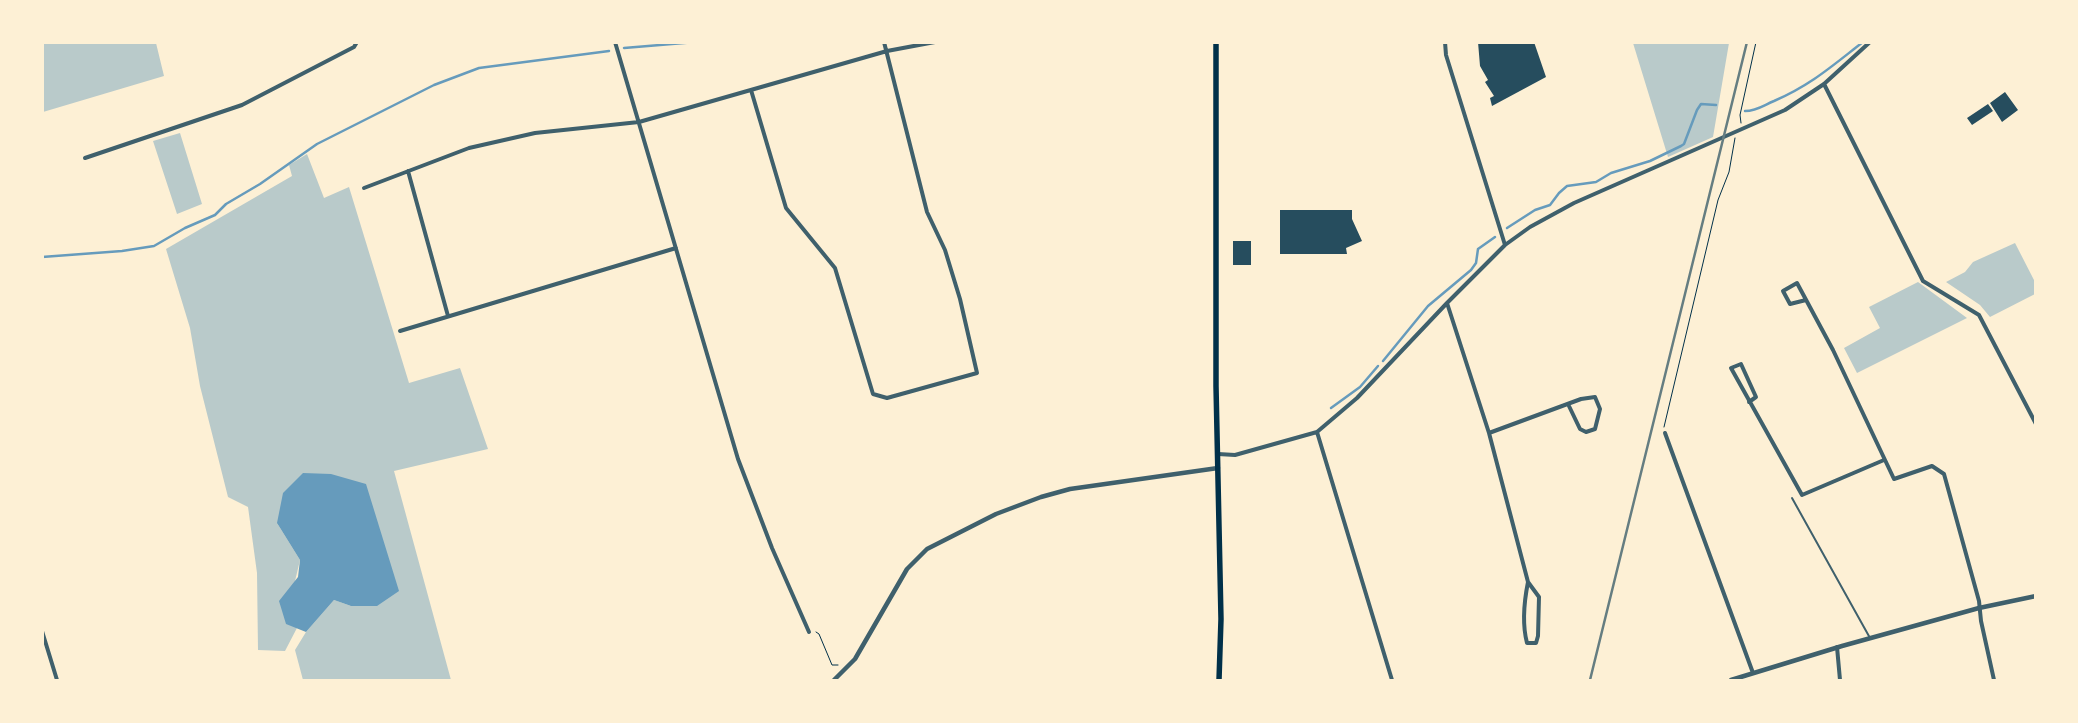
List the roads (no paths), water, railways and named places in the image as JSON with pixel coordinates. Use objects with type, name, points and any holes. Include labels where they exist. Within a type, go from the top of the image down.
[{"type":"main road","points":[[1216,42],[1216,386],[1221,619],[1219,680]]},
{"type":"street","points":[[85,158],[242,105],[354,47],[357,42]]},
{"type":"street","points":[[615,42],[738,459],[772,548],[809,632]]},
{"type":"street","points":[[751,90],[786,208],[835,268],[873,394],[887,398],[977,372],[960,299],[945,250],[927,212],[884,42]]},
{"type":"street","points":[[364,188],[468,148],[535,133],[639,122],[887,51],[935,42]]},
{"type":"street","points":[[1445,42],[1446,55],[1505,245]]},
{"type":"street","points":[[1218,454],[1234,455],[1317,432],[1357,398],[1505,245],[1530,227],[1574,203],[1785,110],[1824,84],[1870,42]]},
{"type":"street","points":[[1824,84],[1923,281],[1979,315],[2036,424]]},
{"type":"street","points":[[408,171],[448,316]]},
{"type":"street","points":[[400,331],[676,248]]},
{"type":"street","points":[[1806,300],[1790,304],[1783,291],[1797,283],[1833,350],[1894,479],[1932,466],[1944,474],[1979,601],[1994,680]]},
{"type":"street","points":[[1447,303],[1489,433],[1528,582],[1539,597],[1538,636],[1536,643],[1526,643],[1524,635],[1524,599],[1528,582]]},
{"type":"street","points":[[1749,402],[1756,397],[1741,364],[1731,368],[1749,402],[1802,495],[1884,460]]},
{"type":"street","points":[[1489,433],[1568,404],[1582,399],[1594,397],[1600,409],[1595,428],[1586,432],[1580,430],[1568,404]]},
{"type":"street","points":[[1317,432],[1392,680]]},
{"type":"street","points":[[1665,433],[1753,673]]},
{"type":"street","points":[[834,680],[846,670],[866,643],[907,569],[926,549],[950,536],[1020,505],[1070,489],[1218,468]]},
{"type":"street","points":[[1730,680],[1837,647],[1979,608],[2036,596]]},
{"type":"street","points":[[42,631],[57,680]]},
{"type":"street","points":[[1837,647],[1840,680]]},
{"type":"lane","points":[[1792,498],[1870,638]]},
{"type":"water","points":[[303,473],[331,474],[366,484],[399,591],[377,606],[351,606],[334,600],[306,632],[286,624],[279,601],[298,577],[300,560],[277,523],[283,493]]},
{"type":"waterway","points":[[624,48],[696,42]]},
{"type":"waterway","points":[[1745,111],[1760,108],[1799,88],[1863,42]]},
{"type":"waterway","points":[[42,257],[122,251],[154,246],[185,228],[215,215],[226,204],[260,184],[317,144],[434,85],[479,68],[609,51]]},
{"type":"waterway","points":[[1507,228],[1535,210],[1550,205],[1567,186],[1596,182],[1611,173],[1650,161],[1681,146],[1684,144],[1701,104],[1716,105]]},
{"type":"waterway","points":[[1383,361],[1428,306],[1471,270],[1476,263],[1478,249],[1495,237]]},
{"type":"waterway","points":[[1331,408],[1360,387],[1378,366]]},
{"type":"railway","points":[[1590,680],[1747,42]]}]
